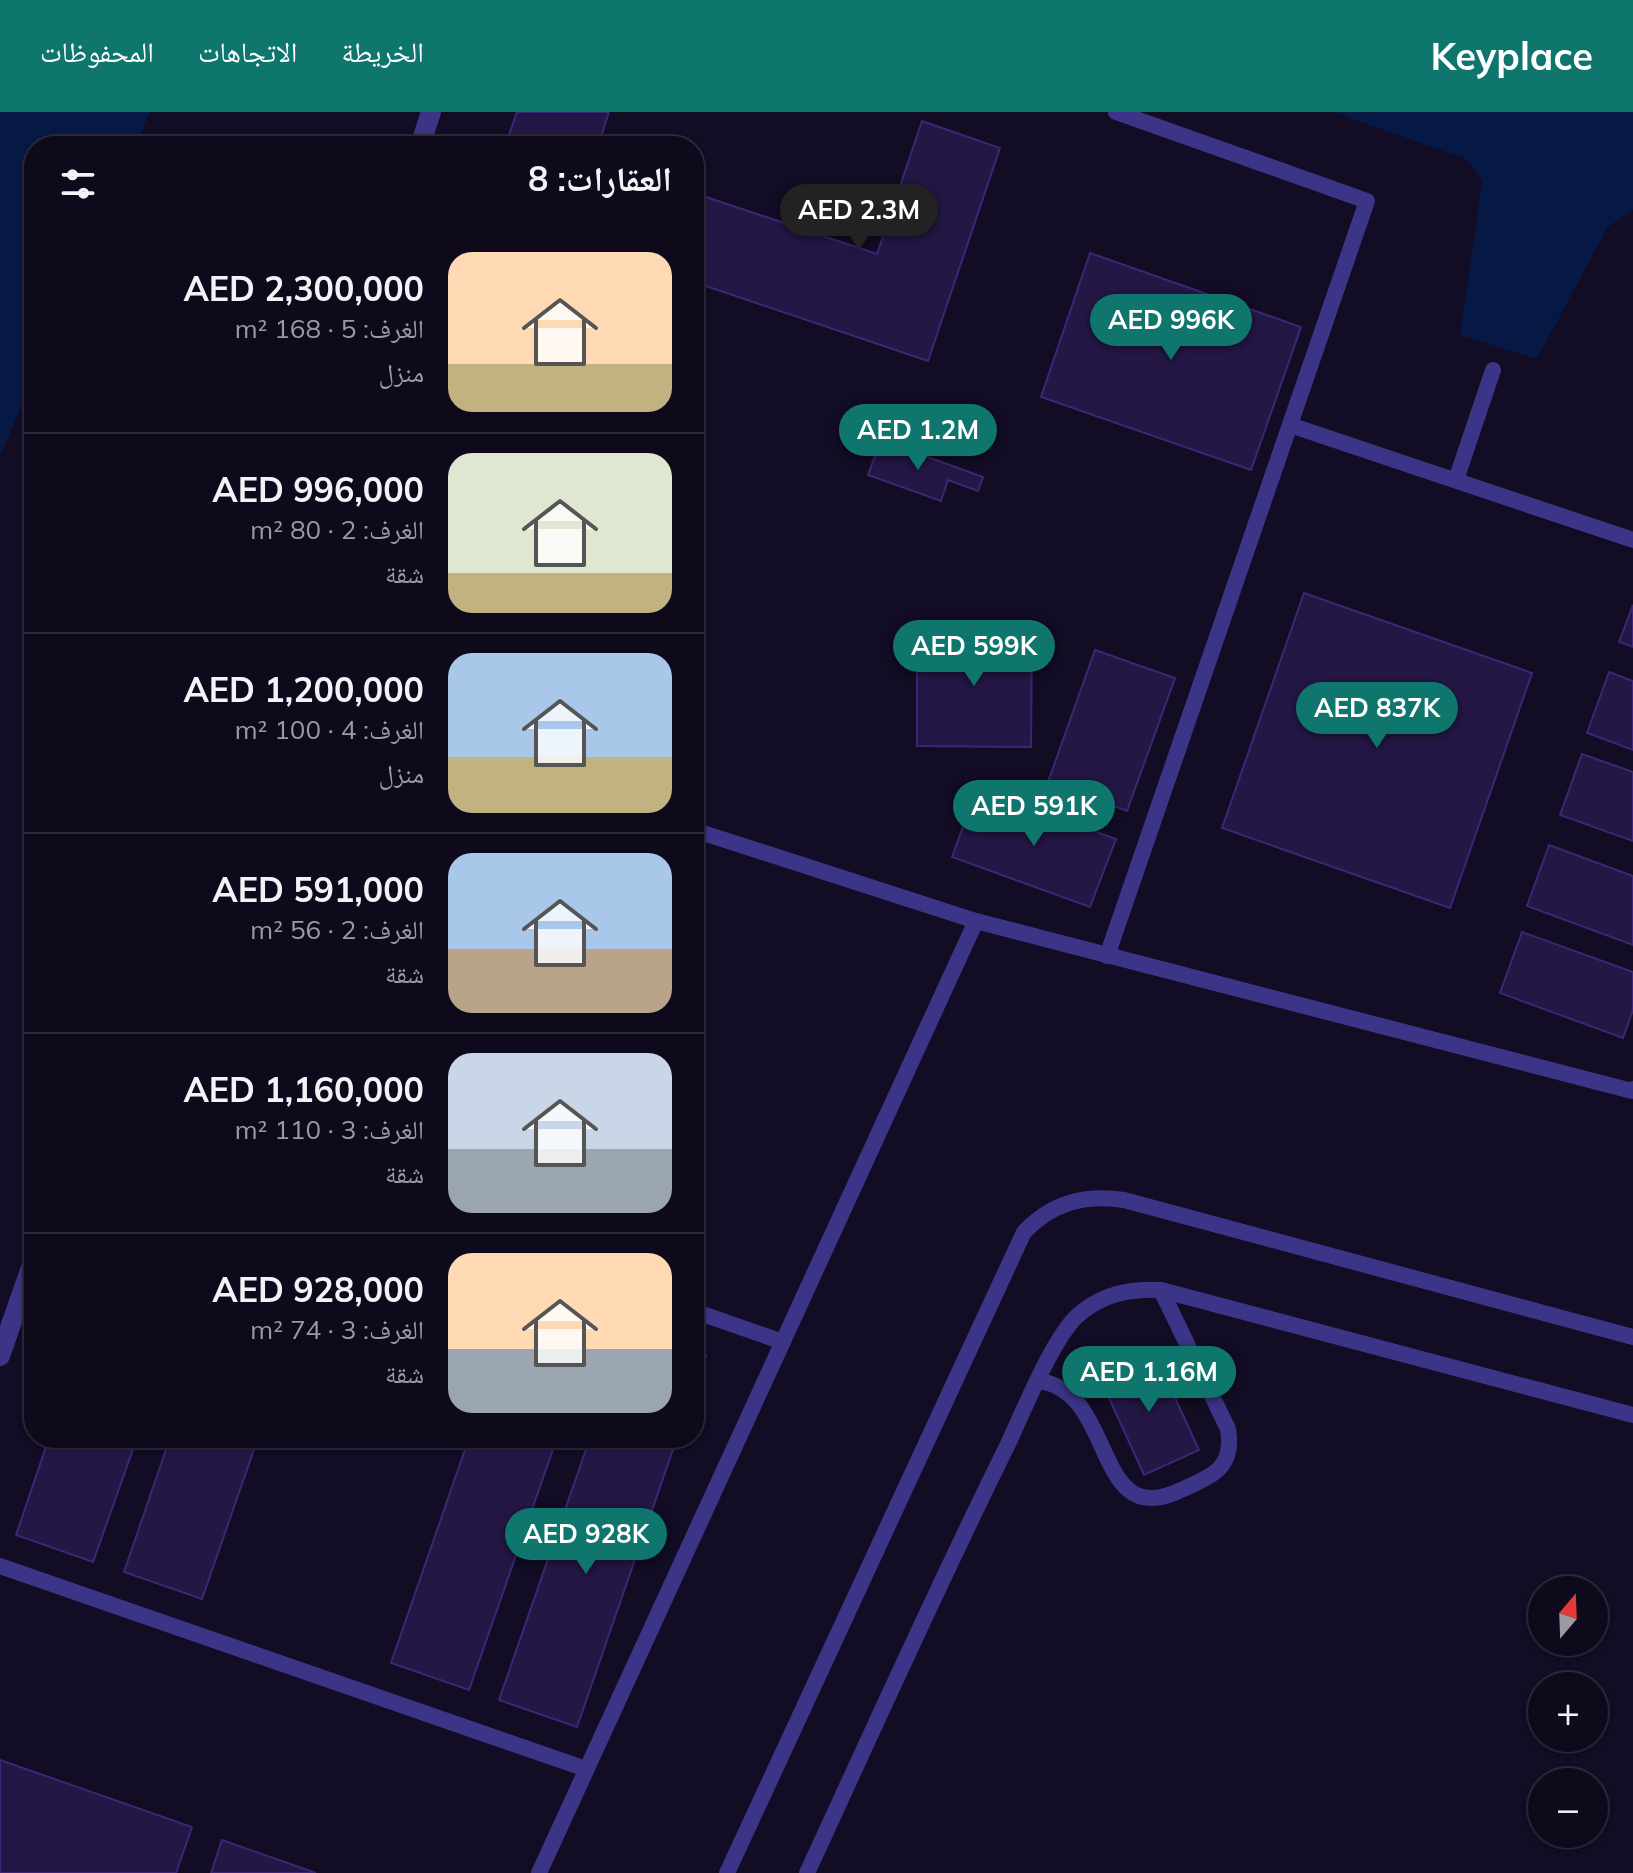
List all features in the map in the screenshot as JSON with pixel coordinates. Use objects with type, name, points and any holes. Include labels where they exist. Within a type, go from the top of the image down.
[{"type":"street","points":[[423,136],[431,112]]},
{"type":"street","points":[[0,1356],[24,1288]]},
{"type":"lane","points":[[1107,956],[1367,201],[1116,112]]},
{"type":"lane","points":[[1456,480],[1493,370]]},
{"type":"lane","points":[[1290,425],[1633,540]]},
{"type":"lane","points":[[704,833],[976,921],[1633,1089]]},
{"type":"lane","points":[[539,1873],[976,921]]},
{"type":"lane","points":[[727,1873],[1024,1232],[1049,1211],[1083,1198],[1124,1200],[1633,1337]]},
{"type":"lane","points":[[1039,1381],[1060,1386],[1077,1401],[1120,1481],[1138,1497],[1163,1499],[1218,1470],[1229,1451],[1228,1429],[1161,1290]]},
{"type":"lane","points":[[807,1873],[972,1516],[1039,1381],[1064,1331],[1091,1305],[1124,1291],[1161,1290],[1633,1415]]},
{"type":"lane","points":[[704,1314],[783,1342]]},
{"type":"lane","points":[[0,1566],[586,1769]]},
{"type":"water","points":[[0,112],[150,112],[139,136],[24,136],[24,401],[0,456]]},
{"type":"water","points":[[1333,112],[1633,112],[1633,210],[1608,227],[1537,359],[1460,335],[1482,182],[1475,169],[1465,159]]},
{"type":"building","points":[[517,112],[609,112],[601,136],[509,136]]},
{"type":"building","points":[[922,121],[1000,148],[928,361],[704,285],[704,196],[877,254]]},
{"type":"building","points":[[1090,253],[1301,327],[1251,470],[1041,397]]},
{"type":"building","points":[[881,440],[983,477],[978,491],[948,480],[941,501],[868,475]]},
{"type":"building","points":[[1304,593],[1532,673],[1450,908],[1222,828]]},
{"type":"building","points":[[1633,605],[1633,647],[1619,642]]},
{"type":"building","points":[[917,630],[1032,630],[1031,747],[917,746]]},
{"type":"building","points":[[1095,650],[1175,678],[1127,811],[1048,782]]},
{"type":"building","points":[[1609,672],[1633,681],[1633,750],[1587,733]]},
{"type":"building","points":[[1582,754],[1633,772],[1633,841],[1560,815]]},
{"type":"building","points":[[977,788],[1116,839],[1090,907],[952,857]]},
{"type":"building","points":[[1549,845],[1633,876],[1633,945],[1527,906]]},
{"type":"building","points":[[1522,932],[1633,972],[1633,1010],[1623,1038],[1500,993]]},
{"type":"building","points":[[1155,1354],[1199,1450],[1144,1475],[1100,1378]]},
{"type":"building","points":[[46,1448],[133,1448],[93,1562],[16,1535]]},
{"type":"building","points":[[167,1448],[255,1448],[202,1599],[124,1572]]},
{"type":"building","points":[[466,1448],[554,1448],[469,1690],[391,1663]]},
{"type":"building","points":[[587,1448],[674,1448],[577,1727],[499,1700]]},
{"type":"building","points":[[0,1760],[192,1827],[176,1873],[0,1873]]},
{"type":"building","points":[[222,1840],[316,1873],[211,1873]]}]
